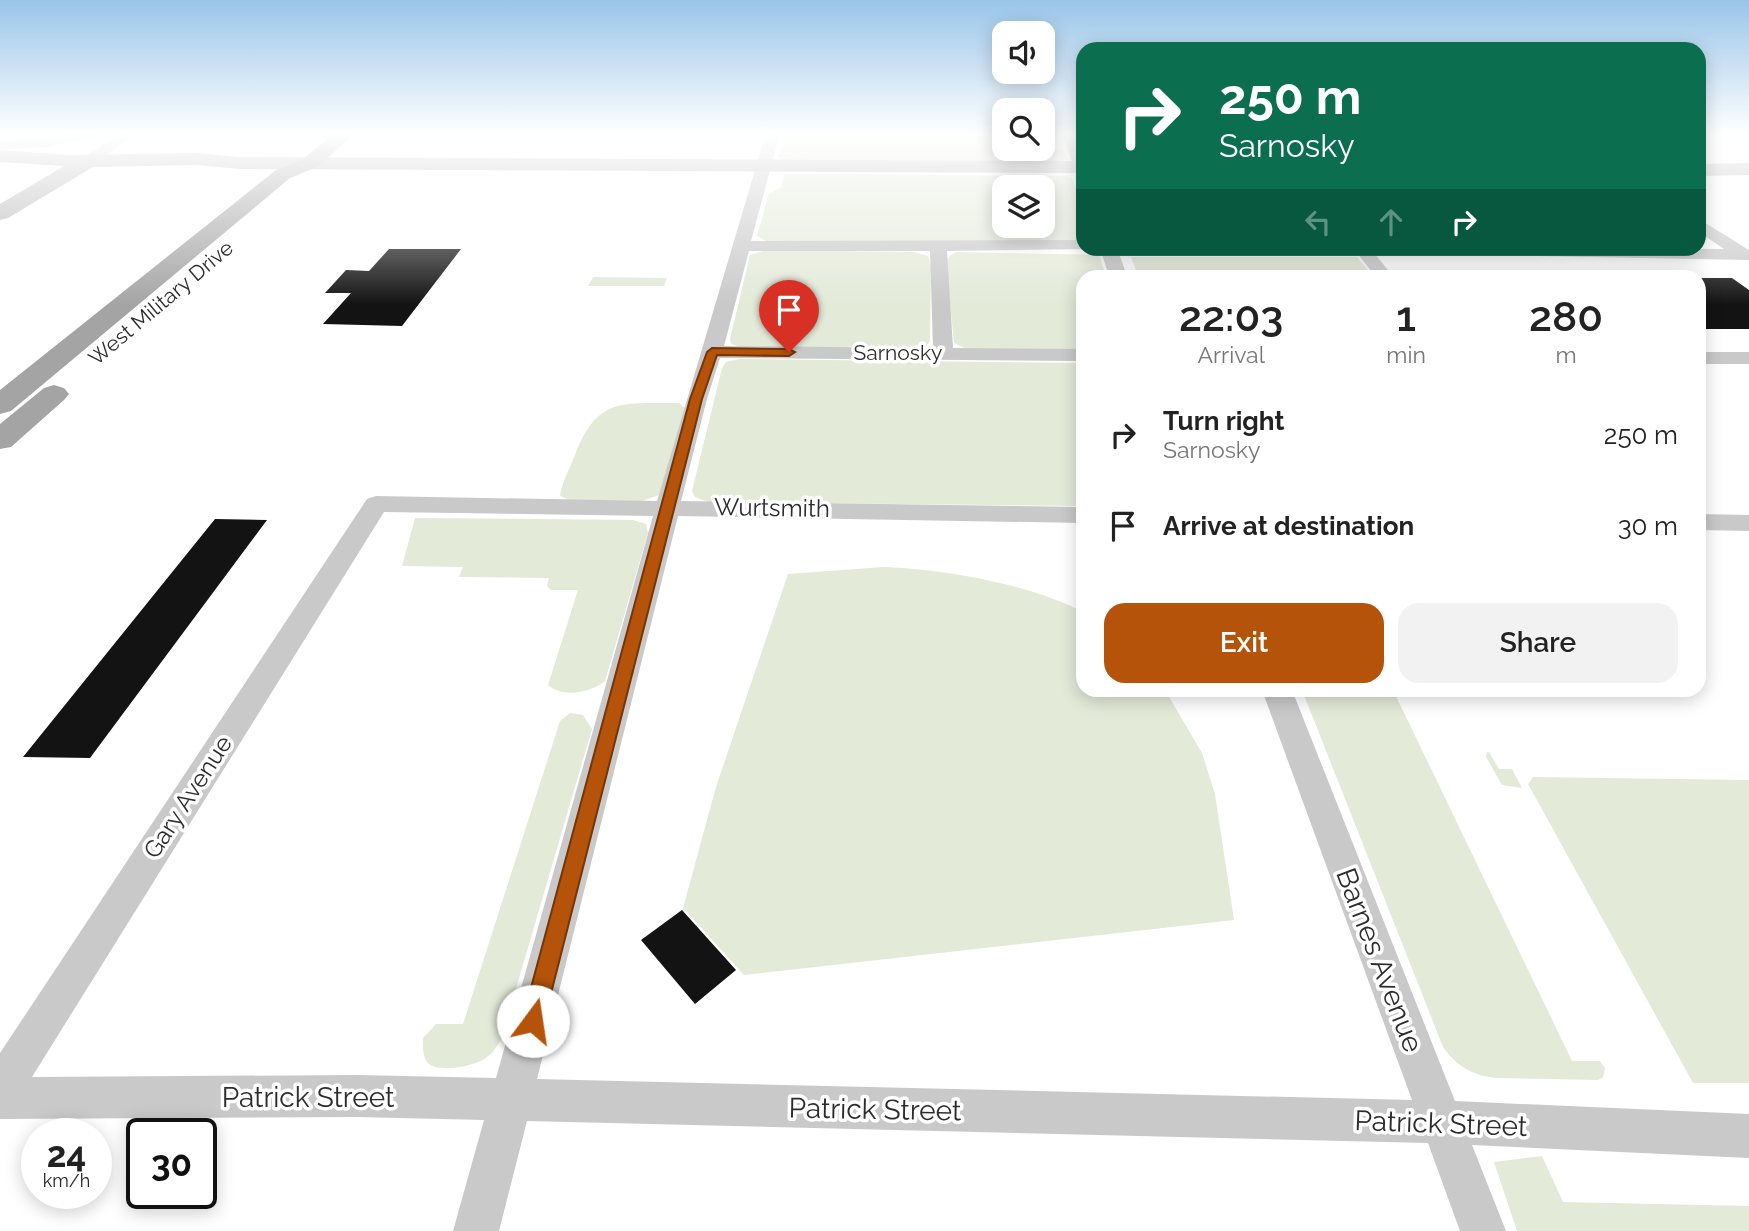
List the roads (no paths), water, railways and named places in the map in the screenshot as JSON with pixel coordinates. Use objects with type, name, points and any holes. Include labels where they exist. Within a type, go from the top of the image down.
[{"type":"main road","name":"West Military Drive","points":[[0,405],[263,190]]},
{"type":"main road","name":"West Military Drive","points":[[95,359],[294,190]]},
{"type":"main road","name":"West Military Drive","points":[[0,440],[74,377]]},
{"type":"street","points":[[0,213],[38,190]]},
{"type":"street","points":[[476,1231],[513,1100],[696,399],[712,352],[757,190]]},
{"type":"street","points":[[1706,229],[1746,256]]},
{"type":"street","points":[[741,246],[1076,245]]},
{"type":"street","points":[[938,246],[943,353]]},
{"type":"street","points":[[1706,253],[1746,256]]},
{"type":"street","name":"Sarnosky","points":[[712,352],[1076,355]]},
{"type":"street","points":[[1706,358],[1749,358]]},
{"type":"street","name":"Wurtsmith","points":[[376,504],[669,506],[1076,515]]},
{"type":"street","name":"Gary Avenue","points":[[0,1090],[376,504]]},
{"type":"street","points":[[1706,522],[1749,523]]},
{"type":"street","name":"Barnes Avenue","points":[[1280,697],[1483,1231]]},
{"type":"street","name":"Patrick Street","points":[[0,1098],[357,1096],[1442,1122],[1749,1136]]}]
